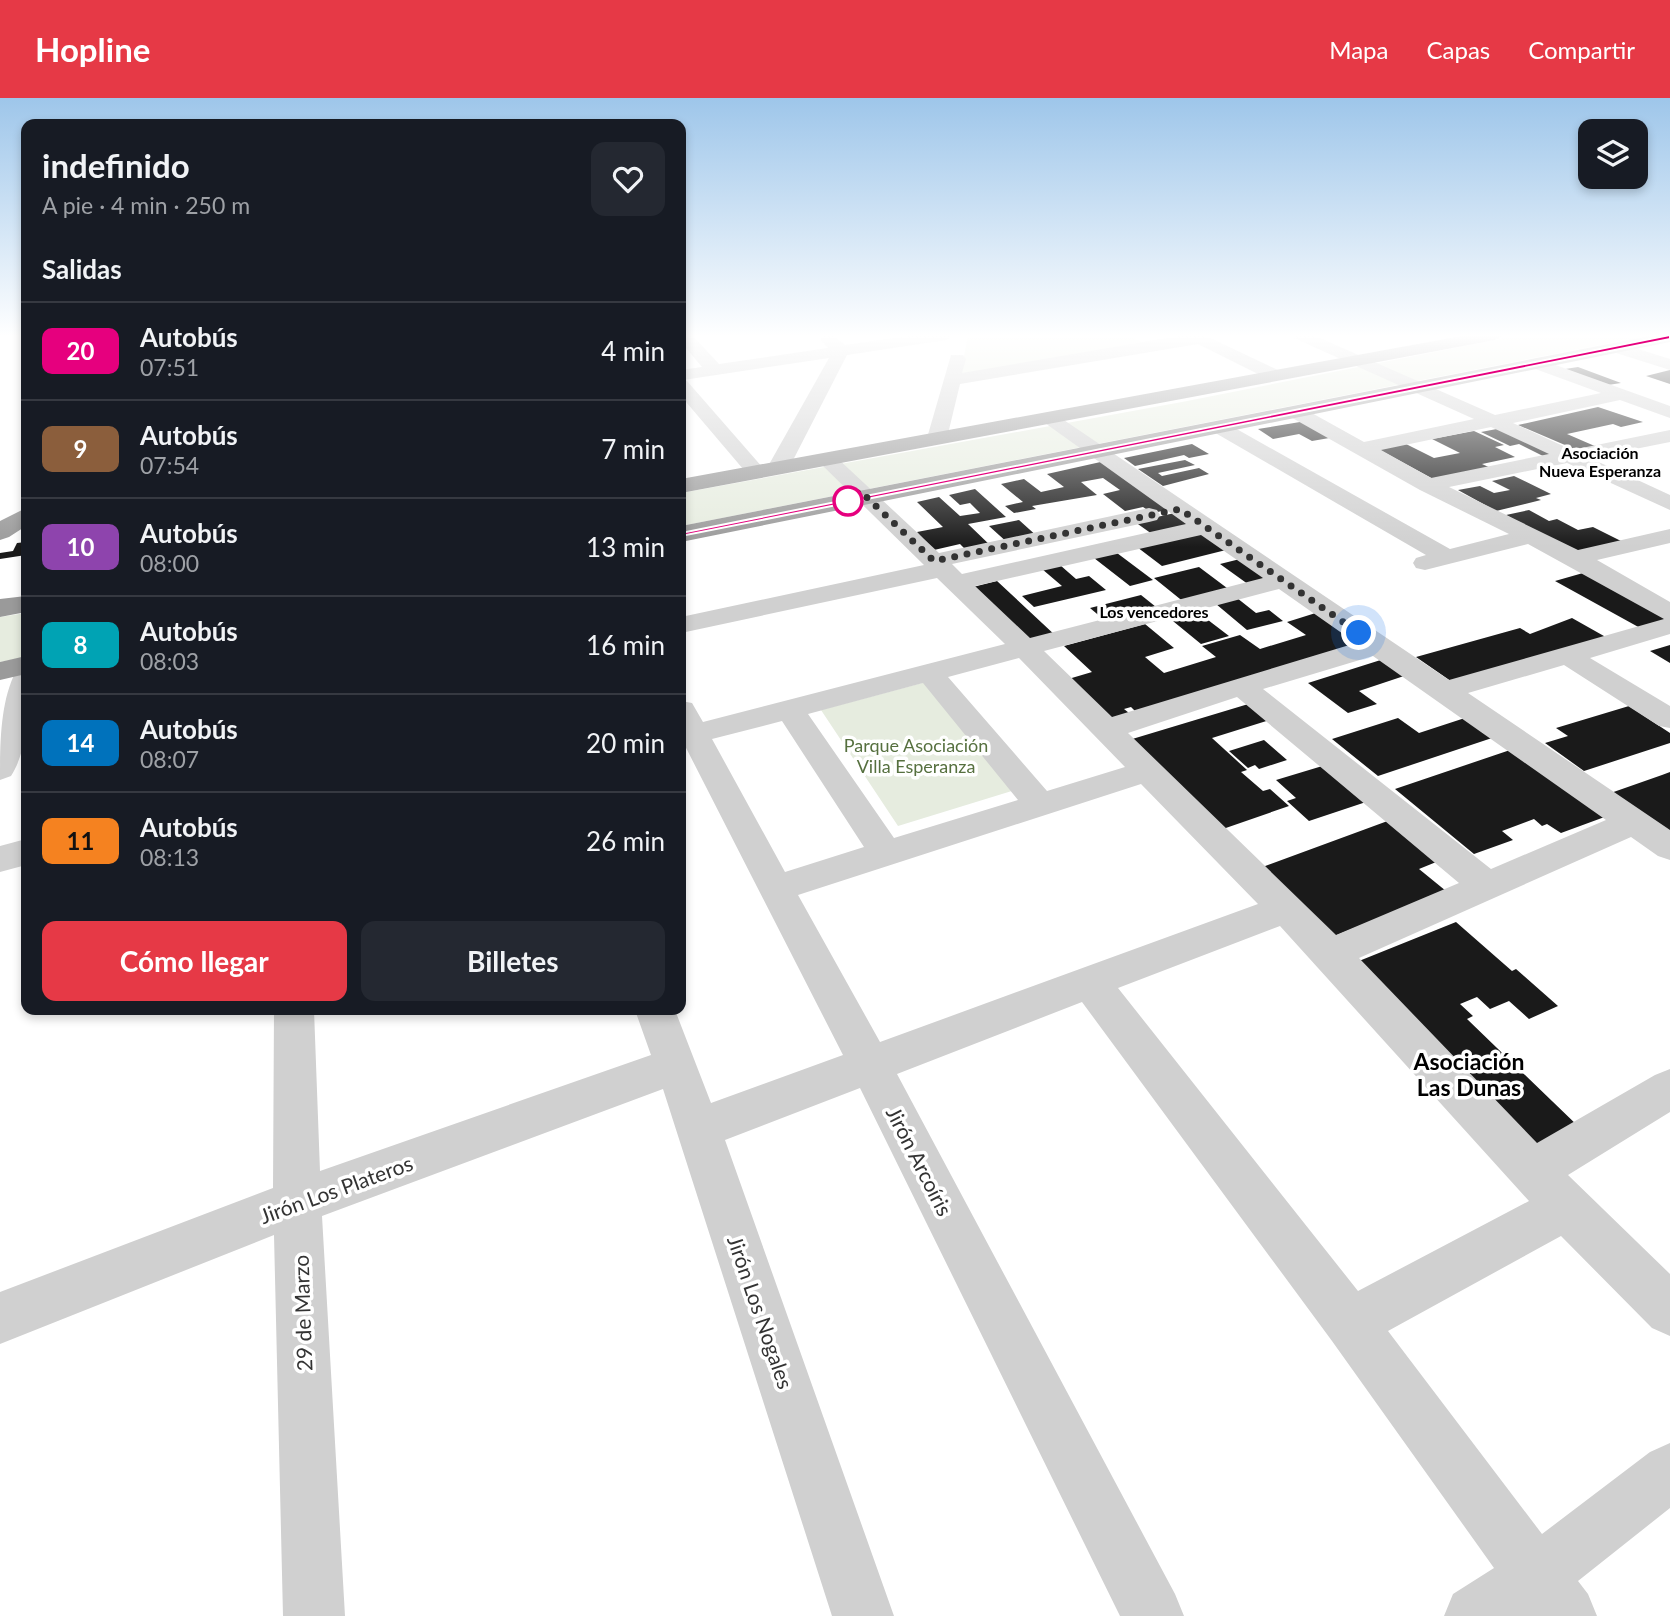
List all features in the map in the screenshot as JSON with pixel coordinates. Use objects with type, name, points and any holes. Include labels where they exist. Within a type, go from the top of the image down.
[{"type":"highway","points":[[686,485],[1114,406]]},
{"type":"highway","points":[[686,533],[1321,406]]},
{"type":"highway","points":[[0,532],[21,518]]},
{"type":"highway","points":[[0,608],[21,605]]},
{"type":"highway","points":[[0,671],[21,666]]},
{"type":"street","points":[[699,406],[756,472]]},
{"type":"street","points":[[778,468],[811,406]]},
{"type":"street","points":[[937,438],[945,406]]},
{"type":"street","points":[[1460,406],[1670,503]]},
{"type":"street","points":[[1363,448],[1571,406]]},
{"type":"street","points":[[1294,411],[1428,485],[1575,558],[1670,613]]},
{"type":"street","points":[[1048,418],[1670,847]]},
{"type":"street","points":[[1219,427],[1436,560],[1530,536]]},
{"type":"street","points":[[1428,485],[1670,436]]},
{"type":"street","points":[[828,460],[1025,648],[1331,954],[1566,1207],[1670,1310]]},
{"type":"street","points":[[944,571],[1180,509]]},
{"type":"street","points":[[686,624],[944,571],[1205,527]]},
{"type":"street","points":[[1575,558],[1670,536]]},
{"type":"street","points":[[687,722],[790,710],[1284,580]]},
{"type":"street","points":[[1444,691],[1670,626]]},
{"type":"street","points":[[1105,730],[1377,646]]},
{"type":"street","points":[[1568,656],[1670,719]]},
{"type":"street","points":[[930,674],[1040,804]]},
{"type":"street","points":[[1241,686],[1485,884]]},
{"type":"street","points":[[0,769],[21,695]]},
{"type":"street","points":[[790,710],[885,852]]},
{"type":"street","name":"Jirón Arcoíris","points":[[687,722],[870,1065],[1153,1616]]},
{"type":"street","points":[[776,888],[1146,771]]},
{"type":"street","points":[[1331,954],[1485,884],[1633,822]]},
{"type":"street","points":[[0,859],[21,853]]},
{"type":"street","points":[[699,1129],[1285,909]]},
{"type":"street","points":[[1090,982],[1350,1323],[1551,1596]]},
{"type":"street","name":"29 de Marzo","points":[[294,1015],[297,1202],[314,1616]]},
{"type":"street","name":"Jirón Los Nogales","points":[[657,1015],[699,1129],[863,1616]]},
{"type":"street","name":"Jirón Los Plateros","points":[[0,1318],[297,1202],[674,1066]]},
{"type":"street","points":[[1534,1170],[1670,1089]]},
{"type":"street","points":[[1350,1323],[1566,1207]]},
{"type":"street","points":[[1475,1616],[1551,1596],[1670,1472]]},
{"type":"green space","points":[[1161,406],[1291,406],[686,525],[686,492]]},
{"type":"green space","points":[[21,614],[21,658],[0,662],[0,617]]},
{"type":"green space","name":"Parque Asociación Villa Esperanza","points":[[926,682],[1015,790],[898,826],[821,710]]},
{"type":"building","points":[[1598,407],[1643,422],[1621,427],[1613,424],[1567,434],[1597,447],[1579,451],[1518,425]]},
{"type":"building","points":[[1306,421],[1335,437],[1312,441],[1299,434],[1273,439],[1258,429]]},
{"type":"building","points":[[1502,428],[1561,455],[1547,458],[1519,444],[1510,446],[1481,432]]},
{"type":"building","points":[[1474,431],[1504,445],[1495,447],[1515,457],[1482,464],[1493,469],[1437,481],[1378,449],[1406,444],[1434,458],[1460,453],[1432,439]]},
{"type":"building","points":[[1192,444],[1209,454],[1189,458],[1184,455],[1135,466],[1124,458]]},
{"type":"building","points":[[1185,460],[1195,465],[1158,473],[1162,476],[1199,468],[1209,474],[1163,486],[1138,469]]},
{"type":"building","points":[[1105,461],[1173,509],[1152,513],[1143,507],[1125,511],[1103,494],[1120,490],[1103,478],[1081,482],[1097,495],[1032,506],[1036,509],[1014,513],[1005,506],[1023,502],[1001,484],[1024,479],[1041,492],[1064,487],[1047,474]]},
{"type":"building","points":[[1514,476],[1551,494],[1536,498],[1541,500],[1496,511],[1458,490],[1480,486],[1494,493],[1510,490],[1492,481]]},
{"type":"building","points":[[975,489],[1006,517],[968,524],[993,548],[969,553],[960,544],[934,550],[917,532],[943,527],[917,502],[939,497],[960,516],[980,513],[970,503],[960,505],[949,495]]},
{"type":"building","points":[[1529,510],[1549,521],[1557,519],[1578,530],[1593,527],[1621,541],[1574,552],[1506,515]]},
{"type":"building","points":[[1179,512],[1199,527],[1152,534],[1135,522]]},
{"type":"building","points":[[1019,520],[1039,538],[1009,544],[989,526]]},
{"type":"building","points":[[1205,531],[1230,549],[1162,566],[1137,547]]},
{"type":"building","points":[[17,543],[21,543],[21,556],[0,559],[0,553],[13,551]]},
{"type":"building","points":[[1117,553],[1153,580],[1130,586],[1094,558]]},
{"type":"building","points":[[1244,558],[1272,578],[1252,587],[1220,564]]},
{"type":"building","points":[[1060,565],[1076,579],[1089,576],[1106,590],[1034,607],[1022,596],[1062,586],[1042,569]]},
{"type":"building","points":[[1199,567],[1231,591],[1185,603],[1154,578]]},
{"type":"building","points":[[1590,571],[1670,614],[1670,621],[1642,629],[1555,581]]},
{"type":"building","points":[[997,581],[1057,637],[1028,645],[969,588]]},
{"type":"building","points":[[1141,595],[1161,611],[1109,624],[1090,608]]},
{"type":"building","points":[[1237,598],[1256,613],[1269,610],[1283,621],[1247,630],[1216,604]]},
{"type":"building","points":[[1195,610],[1229,636],[1201,644],[1168,617]]},
{"type":"building","points":[[1322,611],[1367,641],[1135,711],[1131,707],[1124,709],[1129,713],[1107,720],[1065,680],[1092,672],[1064,646],[1145,624],[1174,648],[1145,657],[1164,673],[1216,657],[1202,646],[1240,635],[1260,649],[1306,635],[1287,622]]},
{"type":"building","points":[[1572,618],[1611,640],[1458,686],[1416,657],[1520,628],[1530,634]]},
{"type":"building","points":[[1670,645],[1670,663],[1650,651]]},
{"type":"building","points":[[1387,658],[1410,674],[1359,691],[1377,704],[1348,713],[1308,683]]},
{"type":"building","points":[[1255,702],[1276,718],[1212,738],[1247,770],[1241,772],[1263,791],[1270,789],[1289,806],[1220,830],[1129,740]]},
{"type":"building","points":[[1629,706],[1670,733],[1670,743],[1584,771],[1545,743],[1568,736],[1556,728]]},
{"type":"building","points":[[1471,716],[1498,736],[1378,776],[1332,739],[1398,718],[1419,733]]},
{"type":"building","points":[[1264,740],[1287,760],[1259,769],[1255,765],[1248,768],[1229,751]]},
{"type":"building","points":[[1516,748],[1610,815],[1561,833],[1547,824],[1542,826],[1534,819],[1502,831],[1513,840],[1474,854],[1395,789]]},
{"type":"building","points":[[1329,764],[1372,800],[1309,821],[1287,801],[1296,798],[1276,780]]},
{"type":"building","points":[[1670,772],[1670,841],[1605,795]]},
{"type":"building","points":[[1393,819],[1446,858],[1419,869],[1446,891],[1327,939],[1257,869]]},
{"type":"building","points":[[1456,922],[1512,971],[1516,969],[1558,1006],[1529,1019],[1509,1001],[1490,1009],[1477,997],[1460,1004],[1473,1016],[1467,1019],[1580,1128],[1537,1149],[1354,963]]},
{"type":"bus line","name":"20","points":[[686,533],[1321,406]]},
{"type":"district","name":"Asociación Nueva Esperanza","points":[[1600,461]]},
{"type":"district","name":"Los vencedores","points":[[1154,611]]},
{"type":"district","name":"Asociación Las Dunas","points":[[1469,1074]]},
{"type":"route","points":[[848,501],[860,491],[934,561],[1180,509],[1359,633]]}]
